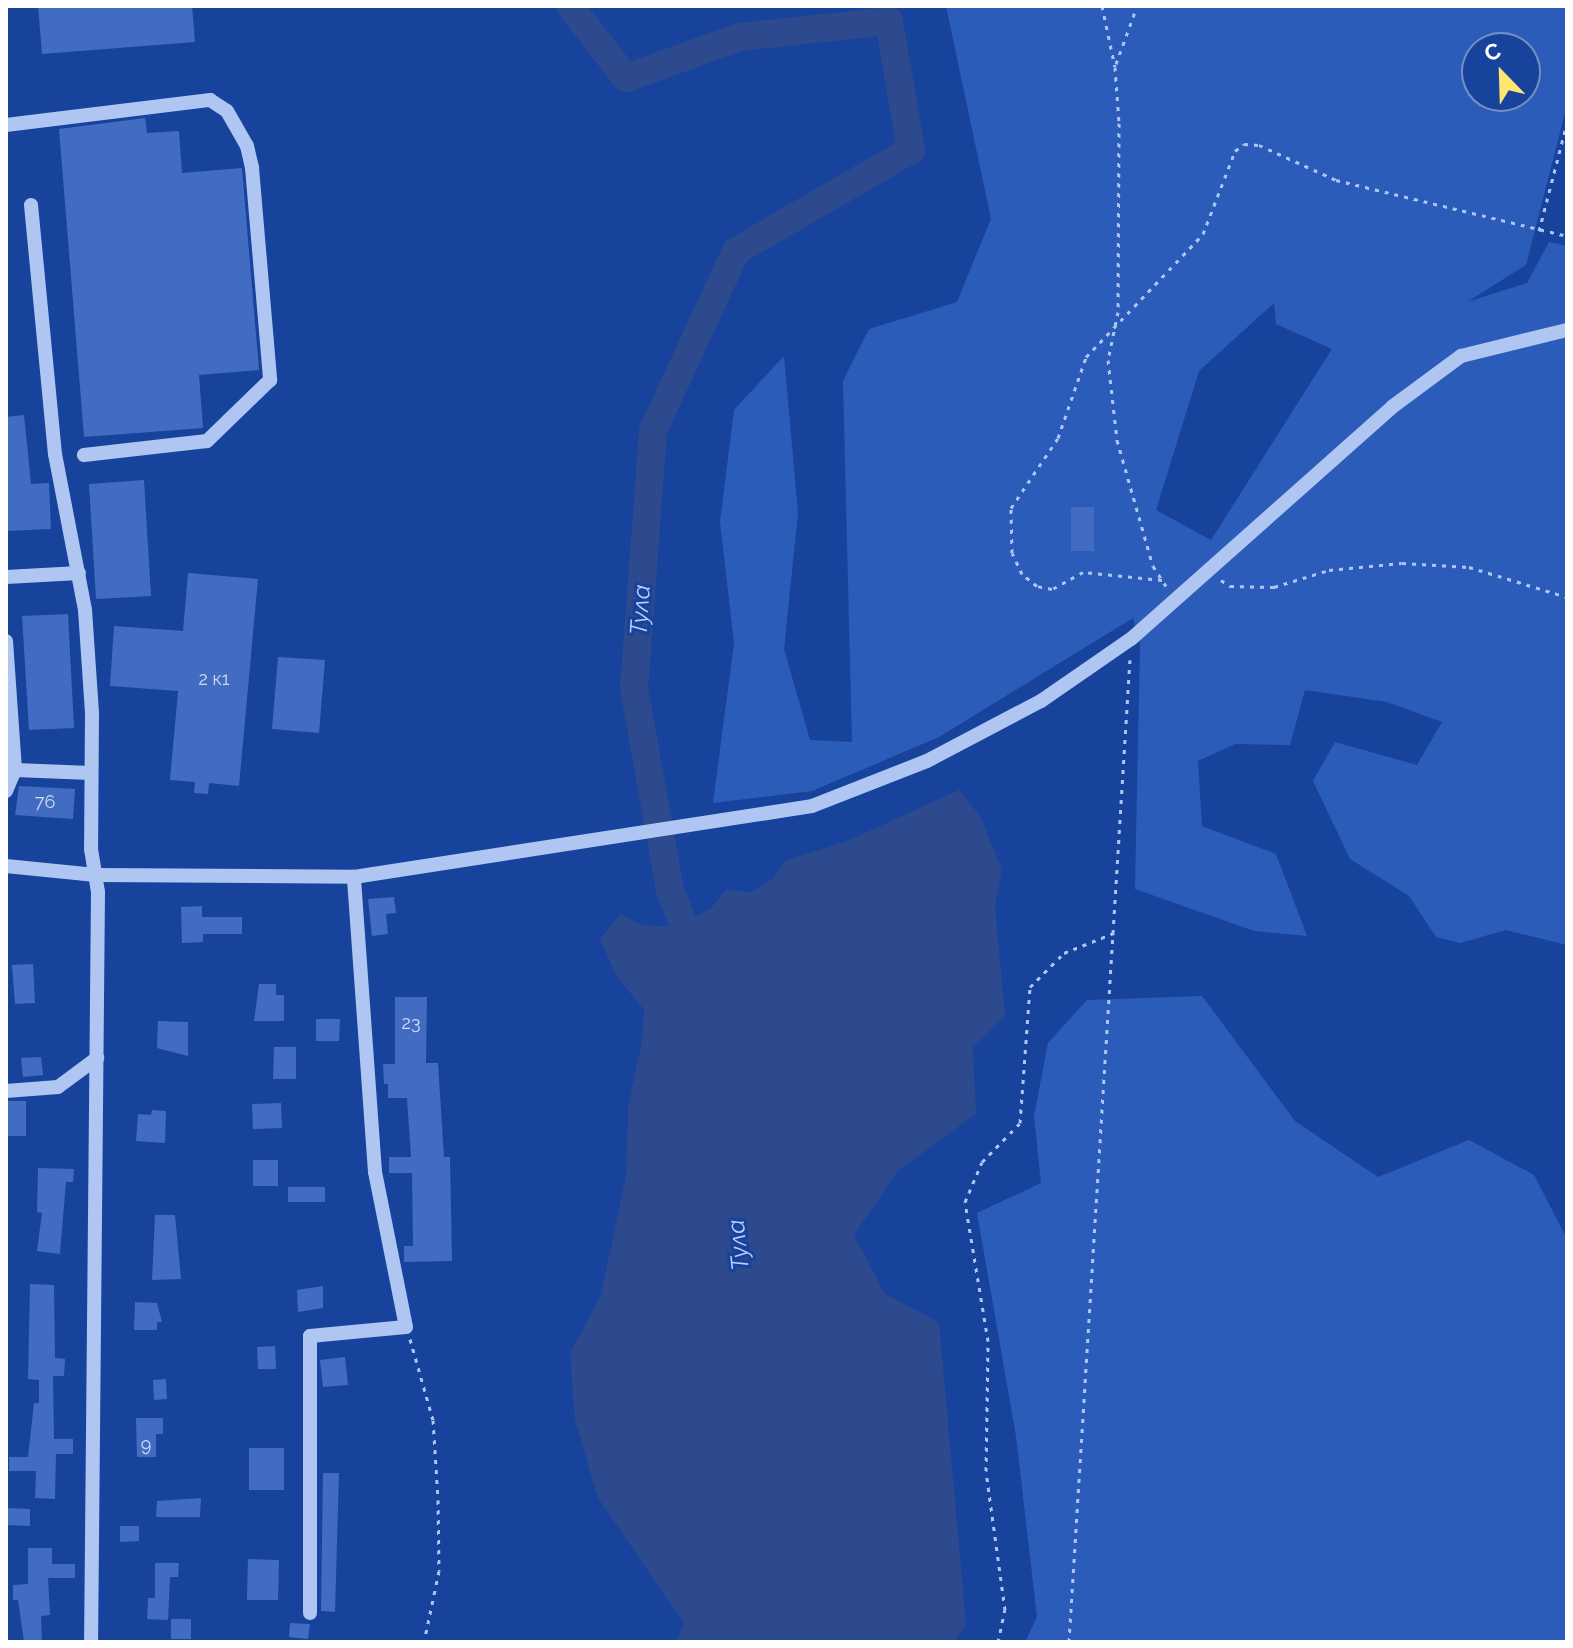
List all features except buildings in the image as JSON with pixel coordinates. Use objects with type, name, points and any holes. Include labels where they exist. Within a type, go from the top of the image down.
[{"type":"street","points":[[6,125],[210,100],[227,111],[247,146],[270,380],[207,441],[84,455]]},
{"type":"street","points":[[31,205],[55,454],[79,573],[92,714],[97,1058],[91,1642]]},
{"type":"street","points":[[6,866],[96,875],[354,877],[812,806],[927,761],[1041,701],[1131,639],[1392,407],[1461,356],[1567,330]]},
{"type":"street","points":[[6,577],[79,573]]},
{"type":"street","points":[[6,641],[15,770],[6,791]]},
{"type":"street","points":[[15,770],[91,773]]},
{"type":"street","points":[[310,1613],[310,1336],[406,1327],[375,1172],[354,877]]},
{"type":"street","points":[[6,1091],[58,1087],[97,1058]]},
{"type":"path","points":[[1102,6],[1115,67],[1116,320],[1108,360],[1117,440],[1153,566],[1175,600]]},
{"type":"path","points":[[1115,67],[1137,6]]},
{"type":"path","points":[[1539,231],[1567,123]]},
{"type":"path","points":[[1162,580],[1083,572],[1052,589],[1022,574],[1012,553],[1011,508],[1058,438],[1086,357],[1116,320],[1174,268],[1203,234],[1235,151],[1244,144],[1259,145],[1336,180],[1567,236]]},
{"type":"path","points":[[1208,571],[1230,586],[1274,587],[1329,570],[1402,563],[1442,565],[1469,567],[1567,597]]},
{"type":"path","points":[[1069,1642],[1131,639]]},
{"type":"path","points":[[998,1642],[1005,1610],[986,1471],[988,1341],[971,1262],[965,1202],[982,1162],[1020,1123],[1030,987],[1064,953],[1114,933]]},
{"type":"path","points":[[406,1327],[433,1420],[438,1500],[439,1571],[424,1642]]},
{"type":"shaded area","points":[[946,6],[1567,6],[1567,105],[1526,265],[1467,302],[1527,283],[1549,242],[1567,246],[1567,945],[1506,930],[1460,943],[1436,937],[1409,896],[1350,859],[1313,781],[1335,742],[1417,765],[1442,722],[1387,702],[1305,690],[1290,745],[1235,744],[1198,761],[1202,826],[1276,854],[1307,936],[1254,931],[1135,889],[1140,645],[1133,618],[939,737],[812,791],[713,803],[734,643],[720,522],[734,410],[784,356],[798,513],[784,649],[810,740],[852,742],[843,381],[869,329],[957,302],[991,219]],"holes":[[[1274,303],[1276,324],[1332,349],[1211,540],[1156,510],[1199,371]]]},
{"type":"shaded area","points":[[1202,996],[1295,1121],[1378,1177],[1469,1140],[1534,1175],[1567,1239],[1567,1642],[1025,1642],[1037,1617],[1016,1436],[977,1213],[1041,1183],[1034,1116],[1048,1043],[1087,1000]]},
{"type":"water","points":[[959,790],[980,816],[1002,869],[995,907],[1005,1016],[973,1048],[976,1114],[898,1171],[854,1235],[885,1294],[939,1322],[966,1624],[954,1642],[676,1642],[684,1623],[598,1498],[575,1420],[570,1353],[601,1295],[626,1175],[628,1106],[642,1041],[644,1010],[616,975],[600,938],[621,914],[641,925],[676,927],[710,909],[727,889],[750,893],[774,878],[785,861],[847,841]]},
{"type":"waterway","name":"Тула","points":[[570,6],[626,78],[740,37],[889,21],[911,150],[736,251],[653,431],[634,688],[670,890],[697,958]]}]
